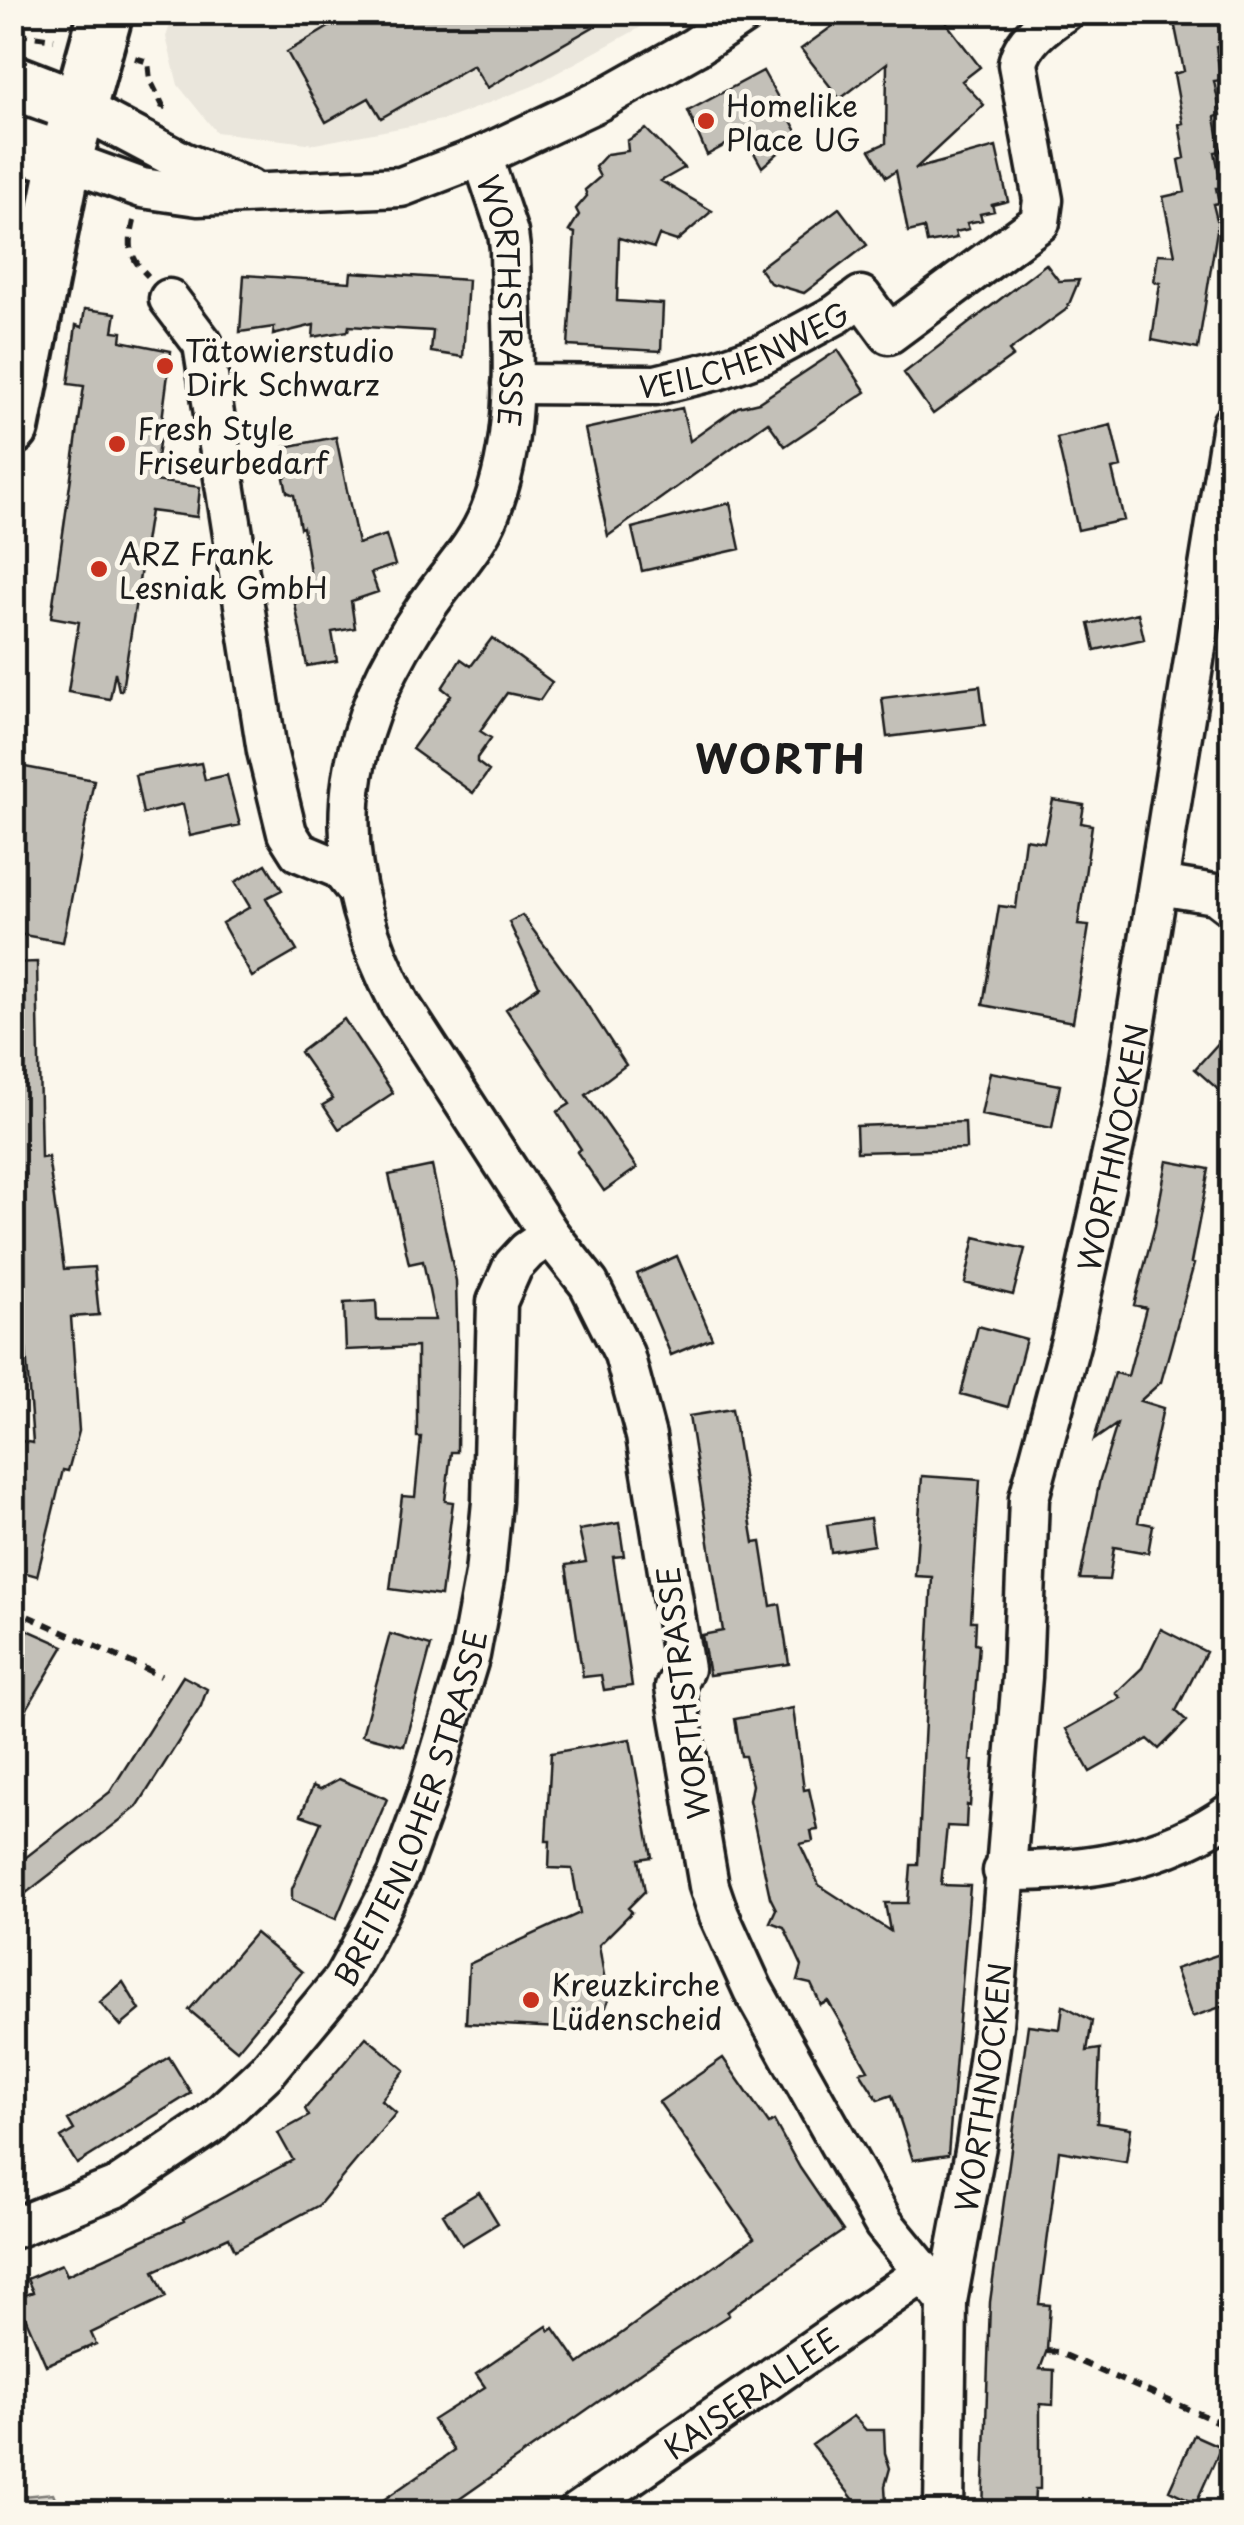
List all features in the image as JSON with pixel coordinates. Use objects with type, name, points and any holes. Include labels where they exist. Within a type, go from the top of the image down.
[{"type":"main road","points":[[12,428],[65,160],[106,12]]},
{"type":"main road","points":[[12,81],[79,107]]},
{"type":"main road","points":[[12,142],[65,160]]},
{"type":"street","points":[[65,160],[107,177],[198,196],[402,187],[482,156],[600,101],[695,47],[747,12]]},
{"type":"street","name":"VEILCHENWEG","points":[[512,384],[656,385],[717,370],[762,354],[861,296],[890,334],[1040,222],[1043,200],[1018,64],[1022,51],[1035,35],[1064,12]]},
{"type":"street","points":[[79,107],[181,161],[260,192]]},
{"type":"street","name":"WORTHSTRASSE","points":[[482,156],[508,233],[512,384],[508,446],[490,512],[462,562],[427,605],[384,678],[364,726],[352,771],[354,887],[381,968],[400,1004],[550,1235],[589,1284],[624,1354],[646,1436],[684,1669],[675,1687],[709,1886],[753,1990],[884,2224],[935,2287]]},
{"type":"street","points":[[169,299],[203,344],[267,751],[287,833],[299,852],[340,868],[354,887]]},
{"type":"street","name":"WORTHNOCKEN","points":[[935,2287],[976,2146],[993,2025],[1022,1677],[1029,1498],[1072,1336],[1122,1108],[1232,424]]},
{"type":"street","points":[[1159,885],[1216,894],[1232,907]]},
{"type":"street","name":"BREITENLOHER STRASSE","points":[[12,2229],[116,2187],[208,2126],[266,2071],[342,1981],[356,1956],[398,1875],[428,1793],[470,1655],[485,1574],[492,1502],[497,1302],[513,1266],[550,1235]]},
{"type":"street","points":[[1003,1871],[1072,1868],[1148,1855],[1182,1844],[1232,1812]]},
{"type":"street","points":[[935,2287],[944,2512]]},
{"type":"street","name":"KAISERALLEE","points":[[578,2512],[935,2287]]},
{"type":"path","points":[[12,1609],[161,1676]]},
{"type":"path","points":[[1047,2351],[1232,2428]]},
{"type":"shaded area","points":[[174,13],[667,13],[533,86],[447,119],[315,144],[216,132],[178,85],[166,37]]},
{"type":"shaded area","points":[[53,2493],[61,2512],[13,2512],[13,2497]]},
{"type":"building","points":[[354,12],[619,12],[487,88],[473,65],[381,118],[369,98],[326,122],[287,52]]},
{"type":"building","points":[[852,12],[938,12],[980,67],[962,81],[984,105],[915,169],[996,147],[1008,201],[992,205],[994,211],[980,214],[982,220],[967,223],[969,229],[955,232],[957,238],[927,243],[924,228],[908,232],[896,171],[886,177],[870,150],[886,143],[887,63],[840,99],[801,49]]},
{"type":"building","points":[[1172,12],[1216,12],[1222,45],[1216,47],[1221,80],[1214,81],[1221,115],[1215,117],[1221,151],[1215,152],[1222,188],[1216,188],[1219,203],[1213,204],[1218,224],[1198,349],[1152,340],[1160,283],[1154,282],[1158,254],[1175,255],[1163,197],[1185,192],[1179,160],[1185,158],[1179,124],[1183,123],[1174,74],[1184,71]]},
{"type":"building","points":[[763,71],[799,135],[762,167],[744,135],[707,155],[688,111]]},
{"type":"building","points":[[646,129],[684,168],[661,181],[712,211],[677,241],[659,235],[654,248],[619,238],[617,301],[663,304],[661,351],[568,346],[575,233],[569,231],[579,215],[576,209],[587,196],[585,190],[600,177],[595,167],[607,154],[628,151],[627,141]]},
{"type":"building","points":[[839,208],[867,245],[804,293],[770,283],[759,268]]},
{"type":"building","points":[[1046,264],[1059,281],[1079,280],[1067,309],[1009,351],[1013,356],[933,414],[904,373]]},
{"type":"building","points":[[351,272],[468,280],[463,357],[431,352],[433,331],[349,326],[348,331],[313,337],[314,325],[273,335],[274,327],[240,332],[244,275],[350,282]]},
{"type":"building","points":[[85,309],[116,313],[113,331],[122,332],[121,341],[171,351],[154,481],[200,487],[197,517],[150,511],[122,690],[115,672],[110,699],[68,692],[79,622],[51,617],[84,386],[68,384],[76,325],[82,327]]},
{"type":"building","points":[[838,350],[866,392],[785,446],[768,422],[608,536],[585,429],[682,408],[690,441],[738,407],[759,402]]},
{"type":"building","points":[[1111,425],[1121,467],[1112,469],[1124,520],[1078,530],[1057,438]]},
{"type":"building","points":[[336,437],[358,544],[386,535],[395,565],[371,573],[378,592],[351,601],[355,628],[332,632],[337,661],[307,666],[294,599],[299,598],[296,588],[312,585],[303,527],[300,528],[294,495],[287,492],[284,478],[290,473],[285,447]]},
{"type":"building","points":[[730,503],[740,549],[642,571],[632,528]]},
{"type":"building","points":[[1138,613],[1144,639],[1095,650],[1089,624]]},
{"type":"building","points":[[492,638],[552,682],[540,700],[507,693],[480,731],[491,738],[477,762],[489,771],[473,793],[412,749],[451,695],[442,688],[461,659],[471,666]]},
{"type":"building","points":[[980,686],[985,725],[887,737],[882,698]]},
{"type":"building","points":[[201,763],[205,780],[227,775],[240,825],[190,836],[183,804],[143,814],[135,775]]},
{"type":"building","points":[[25,767],[94,780],[63,942],[12,933],[12,831]]},
{"type":"building","points":[[1053,800],[1084,805],[1081,823],[1092,825],[1078,925],[1089,926],[1073,1022],[983,1005],[999,906],[1016,908],[1025,839],[1044,842]]},
{"type":"building","points":[[266,864],[282,890],[266,898],[297,951],[252,977],[222,923],[250,907],[235,882]]},
{"type":"building","points":[[522,915],[626,1065],[586,1095],[637,1168],[604,1191],[577,1152],[581,1149],[557,1112],[570,1104],[506,1009],[539,986],[509,922]]},
{"type":"building","points":[[37,962],[41,1158],[48,1157],[64,1269],[94,1267],[99,1315],[71,1317],[79,1431],[68,1471],[63,1470],[37,1576],[12,1569],[12,1478],[21,1441],[33,1443],[19,1256],[12,1257],[12,963]]},
{"type":"building","points":[[344,1019],[393,1093],[339,1129],[323,1105],[333,1099],[300,1052]]},
{"type":"building","points":[[1232,1028],[1232,1102],[1195,1069]]},
{"type":"building","points":[[990,1072],[1060,1085],[1052,1128],[981,1115]]},
{"type":"building","points":[[965,1122],[966,1149],[857,1152],[856,1126]]},
{"type":"building","points":[[1167,1161],[1209,1169],[1191,1263],[1194,1264],[1161,1382],[1140,1401],[1163,1408],[1138,1522],[1153,1525],[1148,1553],[1114,1547],[1109,1580],[1080,1579],[1100,1479],[1117,1424],[1094,1440],[1114,1373],[1128,1376],[1146,1308],[1134,1305]]},
{"type":"building","points":[[432,1166],[456,1281],[458,1360],[457,1452],[451,1452],[445,1501],[453,1502],[441,1596],[390,1589],[402,1496],[415,1497],[421,1437],[417,1437],[417,1347],[346,1350],[344,1303],[376,1301],[377,1320],[435,1320],[423,1261],[409,1264],[389,1175]]},
{"type":"building","points":[[975,1237],[1025,1249],[1013,1295],[965,1283]]},
{"type":"building","points":[[677,1256],[712,1338],[671,1355],[637,1274]]},
{"type":"building","points":[[978,1326],[1026,1339],[1008,1407],[961,1394]]},
{"type":"building","points":[[732,1409],[754,1543],[761,1542],[771,1606],[780,1604],[789,1664],[709,1675],[702,1635],[723,1631],[689,1416]]},
{"type":"building","points":[[922,1476],[980,1480],[971,1621],[976,1621],[975,1643],[979,1644],[970,1806],[967,1805],[966,1827],[947,1826],[941,1885],[970,1886],[948,2155],[913,2160],[892,2095],[878,2100],[860,2072],[868,2070],[828,2001],[821,2005],[811,1984],[798,1981],[802,1966],[784,1927],[770,1922],[776,1909],[755,1828],[749,1800],[752,1785],[745,1756],[741,1756],[735,1719],[793,1708],[804,1790],[809,1789],[818,1830],[811,1831],[813,1841],[800,1844],[819,1885],[890,1931],[885,1903],[908,1903],[911,1865],[918,1865],[932,1577],[915,1576]]},
{"type":"building","points":[[870,1518],[874,1545],[831,1552],[827,1525]]},
{"type":"building","points":[[619,1523],[624,1556],[613,1557],[632,1686],[604,1690],[601,1675],[583,1677],[566,1565],[586,1562],[579,1530]]},
{"type":"building","points":[[12,1623],[64,1646],[12,1734]]},
{"type":"building","points":[[1161,1629],[1206,1652],[1176,1711],[1187,1721],[1159,1749],[1148,1739],[1090,1772],[1066,1729],[1121,1698],[1116,1693],[1142,1668]]},
{"type":"building","points":[[390,1634],[431,1646],[404,1746],[362,1735]]},
{"type":"building","points":[[183,1676],[207,1689],[201,1706],[137,1807],[12,1904],[12,1868],[110,1792]]},
{"type":"building","points":[[630,1739],[652,1857],[639,1859],[645,1891],[628,1908],[632,1912],[599,1945],[608,2001],[598,2030],[466,2023],[469,1964],[580,1913],[572,1869],[549,1868],[550,1841],[546,1841],[551,1753]]},
{"type":"building","points":[[339,1779],[387,1799],[336,1919],[292,1900],[292,1889],[321,1822],[301,1815],[313,1786],[320,1789]]},
{"type":"building","points":[[255,1933],[302,1972],[237,2050],[189,2010]]},
{"type":"building","points":[[1232,1950],[1232,2003],[1192,2017],[1175,1969]]},
{"type":"building","points":[[123,1982],[140,2010],[121,2026],[100,2002]]},
{"type":"building","points":[[1063,2005],[1092,2021],[1087,2051],[1100,2049],[1097,2123],[1131,2128],[1126,2162],[1059,2151],[1039,2304],[1050,2305],[1047,2350],[1040,2369],[1054,2370],[1053,2405],[1040,2404],[1040,2489],[1035,2489],[1034,2512],[983,2512],[990,2302],[1028,2025],[1060,2029]]},
{"type":"building","points":[[366,2037],[405,2070],[381,2100],[396,2113],[319,2205],[235,2250],[229,2237],[154,2271],[166,2297],[91,2333],[96,2344],[46,2365],[17,2298],[33,2292],[27,2279],[62,2264],[67,2275],[184,2221],[293,2160],[278,2133],[309,2116],[305,2109]]},
{"type":"building","points":[[169,2057],[191,2093],[77,2164],[61,2138],[74,2130],[68,2120]]},
{"type":"building","points":[[723,2058],[769,2124],[774,2121],[843,2231],[744,2299],[727,2312],[729,2315],[441,2512],[366,2512],[454,2451],[433,2420],[485,2387],[476,2374],[547,2326],[550,2331],[554,2328],[579,2364],[754,2238],[659,2102]]},
{"type":"building","points":[[479,2192],[498,2223],[462,2245],[443,2214]]},
{"type":"building","points":[[853,2416],[866,2430],[884,2430],[890,2468],[886,2503],[857,2504],[812,2445]]},
{"type":"building","points":[[1194,2435],[1221,2447],[1196,2503],[1169,2490]]},
{"type":"place","name":"Homelike Place UG","points":[[706,121]]},
{"type":"place","name":"Tätowierstudio Dirk Schwarz","points":[[165,366]]},
{"type":"place","name":"Fresh Style Friseurbedarf","points":[[117,444]]},
{"type":"place","name":"ARZ Frank Lesniak GmbH","points":[[99,569]]},
{"type":"place","name":"Kreuzkirche Lüdenscheid","points":[[531,2000]]},
{"type":"district","name":"WORTH","points":[[781,757]]}]
